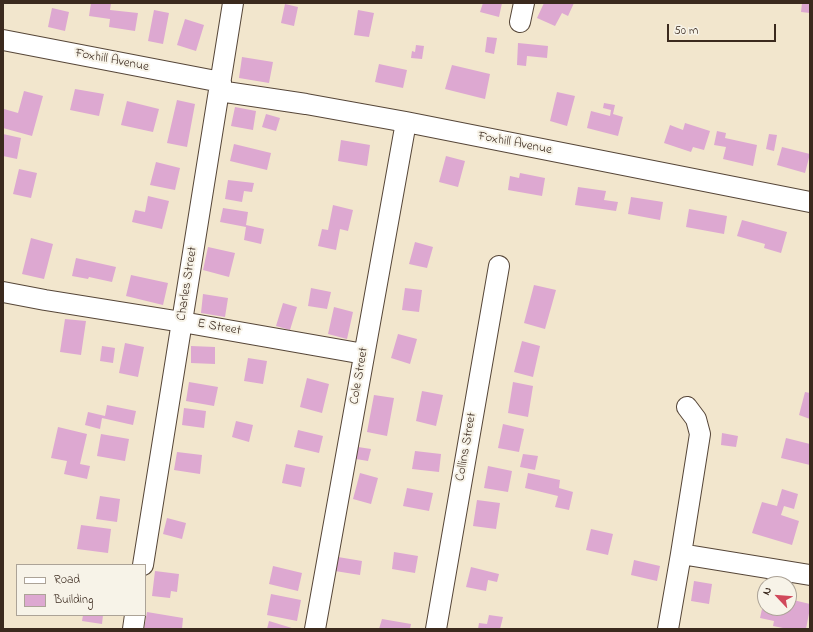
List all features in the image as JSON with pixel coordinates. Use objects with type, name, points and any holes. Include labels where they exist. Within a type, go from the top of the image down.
[{"type":"street","name":"Charles Street","points":[[143,564],[233,3]]},
{"type":"street","name":"Foxhill Avenue","points":[[3,40],[220,87],[406,122],[810,202]]},
{"type":"street","name":"Cole Street","points":[[315,629],[406,122]]},
{"type":"street","name":"Collins Street","points":[[436,629],[499,266]]},
{"type":"street","name":"E Street","points":[[3,292],[364,354]]},
{"type":"street","points":[[668,629],[700,434],[696,419],[687,407]]},
{"type":"street","points":[[681,554],[810,575]]},
{"type":"street","points":[[133,629],[135,616]]},
{"type":"building","points":[[91,3],[111,3],[110,10],[138,13],[135,31],[109,27],[110,19],[89,16]]},
{"type":"building","points":[[483,3],[502,3],[499,17],[480,12]]},
{"type":"building","points":[[544,3],[574,3],[568,16],[562,13],[555,26],[537,18]]},
{"type":"building","points":[[802,3],[810,3],[810,13],[801,12]]},
{"type":"building","points":[[285,4],[298,7],[294,26],[281,23]]},
{"type":"building","points":[[52,8],[69,12],[65,31],[48,27]]},
{"type":"building","points":[[154,10],[169,13],[163,44],[148,41]]},
{"type":"building","points":[[358,10],[374,13],[369,37],[354,35]]},
{"type":"building","points":[[185,19],[204,25],[196,51],[177,45]]},
{"type":"building","points":[[487,37],[497,38],[494,54],[485,52]]},
{"type":"building","points":[[518,43],[548,46],[547,58],[527,56],[526,66],[517,65]]},
{"type":"building","points":[[416,45],[424,46],[422,59],[411,58],[412,51],[415,52]]},
{"type":"building","points":[[242,57],[273,62],[269,83],[239,78]]},
{"type":"building","points":[[379,64],[407,70],[403,88],[375,82]]},
{"type":"building","points":[[452,65],[490,74],[485,99],[445,89]]},
{"type":"building","points":[[75,89],[104,94],[99,116],[70,110]]},
{"type":"building","points":[[24,91],[43,96],[32,136],[3,128],[4,109],[18,113]]},
{"type":"building","points":[[557,92],[575,96],[567,126],[550,121]]},
{"type":"building","points":[[177,100],[195,104],[187,147],[167,143]]},
{"type":"building","points":[[127,101],[159,109],[153,132],[121,125]]},
{"type":"building","points":[[604,103],[615,105],[613,114],[623,117],[618,136],[587,128],[591,111],[610,116],[611,110],[603,108]]},
{"type":"building","points":[[235,107],[256,111],[253,130],[231,126]]},
{"type":"building","points":[[266,114],[280,118],[276,131],[262,127]]},
{"type":"building","points":[[685,123],[710,131],[704,150],[693,147],[691,152],[664,143],[670,125],[683,130]]},
{"type":"building","points":[[717,131],[726,133],[725,138],[757,145],[753,166],[723,159],[726,147],[714,145]]},
{"type":"building","points":[[3,134],[21,138],[17,159],[3,156]]},
{"type":"building","points":[[769,134],[777,135],[774,151],[766,149]]},
{"type":"building","points":[[341,140],[370,145],[367,166],[338,161]]},
{"type":"building","points":[[234,144],[271,153],[267,170],[230,161]]},
{"type":"building","points":[[782,147],[810,154],[805,173],[777,165]]},
{"type":"building","points":[[446,156],[465,161],[458,187],[439,182]]},
{"type":"building","points":[[156,162],[180,168],[175,190],[150,185]]},
{"type":"building","points":[[19,169],[37,173],[31,198],[13,194]]},
{"type":"building","points":[[520,173],[545,178],[542,196],[508,190],[510,176],[519,178]]},
{"type":"building","points":[[228,180],[254,183],[252,192],[244,191],[242,202],[225,199]]},
{"type":"building","points":[[578,187],[606,191],[604,200],[618,202],[616,211],[575,205]]},
{"type":"building","points":[[148,196],[169,201],[162,229],[132,222],[135,210],[145,212]]},
{"type":"building","points":[[631,197],[663,202],[660,220],[628,214]]},
{"type":"building","points":[[333,205],[353,210],[348,231],[340,229],[336,250],[318,246],[322,229],[328,230]]},
{"type":"building","points":[[223,208],[248,212],[246,225],[264,229],[261,244],[244,240],[246,227],[220,222]]},
{"type":"building","points":[[689,209],[727,216],[724,234],[686,227]]},
{"type":"building","points":[[742,220],[787,232],[781,253],[764,248],[765,244],[737,236]]},
{"type":"building","points":[[31,238],[53,244],[44,279],[22,274]]},
{"type":"building","points":[[415,242],[433,247],[427,268],[409,264]]},
{"type":"building","points":[[208,247],[235,253],[229,277],[203,270]]},
{"type":"building","points":[[76,258],[116,267],[112,282],[89,277],[88,279],[72,276]]},
{"type":"building","points":[[131,275],[168,283],[163,305],[126,296]]},
{"type":"building","points":[[534,285],[556,290],[545,329],[524,323]]},
{"type":"building","points":[[311,288],[331,292],[327,309],[308,306]]},
{"type":"building","points":[[405,288],[422,290],[419,312],[402,310]]},
{"type":"building","points":[[203,294],[228,298],[225,317],[201,313]]},
{"type":"building","points":[[283,303],[297,307],[290,330],[276,326]]},
{"type":"building","points":[[334,307],[353,312],[347,339],[328,334]]},
{"type":"building","points":[[65,319],[86,321],[81,355],[60,352]]},
{"type":"building","points":[[398,334],[417,339],[410,364],[391,358]]},
{"type":"building","points":[[522,341],[540,346],[533,377],[514,372]]},
{"type":"building","points":[[125,343],[144,347],[138,377],[119,373]]},
{"type":"building","points":[[102,346],[115,348],[113,363],[100,361]]},
{"type":"building","points":[[191,346],[215,347],[215,364],[191,363]]},
{"type":"building","points":[[248,358],[267,361],[263,384],[244,381]]},
{"type":"building","points":[[307,378],[329,384],[322,413],[300,407]]},
{"type":"building","points":[[189,382],[218,387],[214,406],[186,401]]},
{"type":"building","points":[[513,382],[533,386],[528,417],[508,413]]},
{"type":"building","points":[[422,391],[443,395],[436,426],[416,421]]},
{"type":"building","points":[[805,392],[810,393],[810,419],[799,415]]},
{"type":"building","points":[[374,395],[394,398],[387,436],[367,432]]},
{"type":"building","points":[[107,405],[136,411],[133,425],[102,418],[100,429],[85,425],[88,412],[105,416]]},
{"type":"building","points":[[184,408],[206,411],[204,428],[182,425]]},
{"type":"building","points":[[236,421],[253,425],[249,442],[232,437]]},
{"type":"building","points":[[503,424],[524,429],[519,452],[498,448]]},
{"type":"building","points":[[58,427],[87,434],[80,464],[90,466],[87,479],[64,474],[67,461],[51,458]]},
{"type":"building","points":[[298,430],[323,436],[319,453],[294,447]]},
{"type":"building","points":[[722,433],[738,436],[736,447],[721,445]]},
{"type":"building","points":[[101,434],[129,439],[125,461],[97,456]]},
{"type":"building","points":[[786,438],[810,444],[810,465],[781,458]]},
{"type":"building","points":[[358,447],[371,449],[368,461],[356,459]]},
{"type":"building","points":[[415,451],[441,454],[439,472],[412,469]]},
{"type":"building","points":[[177,452],[202,455],[200,474],[174,470]]},
{"type":"building","points":[[523,454],[538,456],[535,470],[520,467]]},
{"type":"building","points":[[286,464],[305,468],[301,487],[282,483]]},
{"type":"building","points":[[488,466],[512,471],[508,492],[484,488]]},
{"type":"building","points":[[360,473],[378,478],[371,504],[353,499]]},
{"type":"building","points":[[528,473],[560,480],[559,488],[573,492],[569,510],[555,507],[558,496],[525,488]]},
{"type":"building","points":[[407,488],[433,493],[429,511],[403,506]]},
{"type":"building","points":[[782,489],[798,494],[794,509],[784,506],[781,515],[799,521],[792,545],[752,533],[762,502],[777,506]]},
{"type":"building","points":[[100,496],[120,499],[117,522],[96,519]]},
{"type":"building","points":[[477,500],[500,503],[496,529],[473,526]]},
{"type":"building","points":[[167,518],[186,523],[182,539],[163,534]]},
{"type":"building","points":[[81,525],[111,529],[108,553],[77,549]]},
{"type":"building","points":[[591,529],[613,534],[608,555],[586,550]]},
{"type":"building","points":[[394,552],[418,556],[415,573],[392,569]]},
{"type":"building","points":[[338,557],[362,561],[360,575],[335,571]]},
{"type":"building","points":[[634,560],[660,566],[657,581],[631,575]]},
{"type":"building","points":[[273,566],[302,573],[298,591],[269,584]]},
{"type":"building","points":[[471,567],[499,574],[497,582],[488,580],[486,591],[466,587]]},
{"type":"building","points":[[155,571],[179,574],[177,592],[171,591],[170,598],[152,596]]},
{"type":"building","points":[[694,581],[712,584],[709,604],[691,601]]},
{"type":"building","points":[[271,594],[301,600],[297,621],[267,615]]},
{"type":"building","points":[[797,601],[810,604],[806,629],[788,629],[773,626],[774,621],[760,618],[760,616],[797,616]]},
{"type":"building","points":[[147,612],[183,618],[182,629],[144,629]]},
{"type":"building","points":[[489,615],[503,617],[500,629],[478,629],[479,623],[487,624]]},
{"type":"building","points":[[83,616],[103,616],[102,624],[82,621]]},
{"type":"building","points":[[382,619],[411,624],[410,629],[379,629]]},
{"type":"building","points":[[269,621],[295,629],[267,629]]}]
